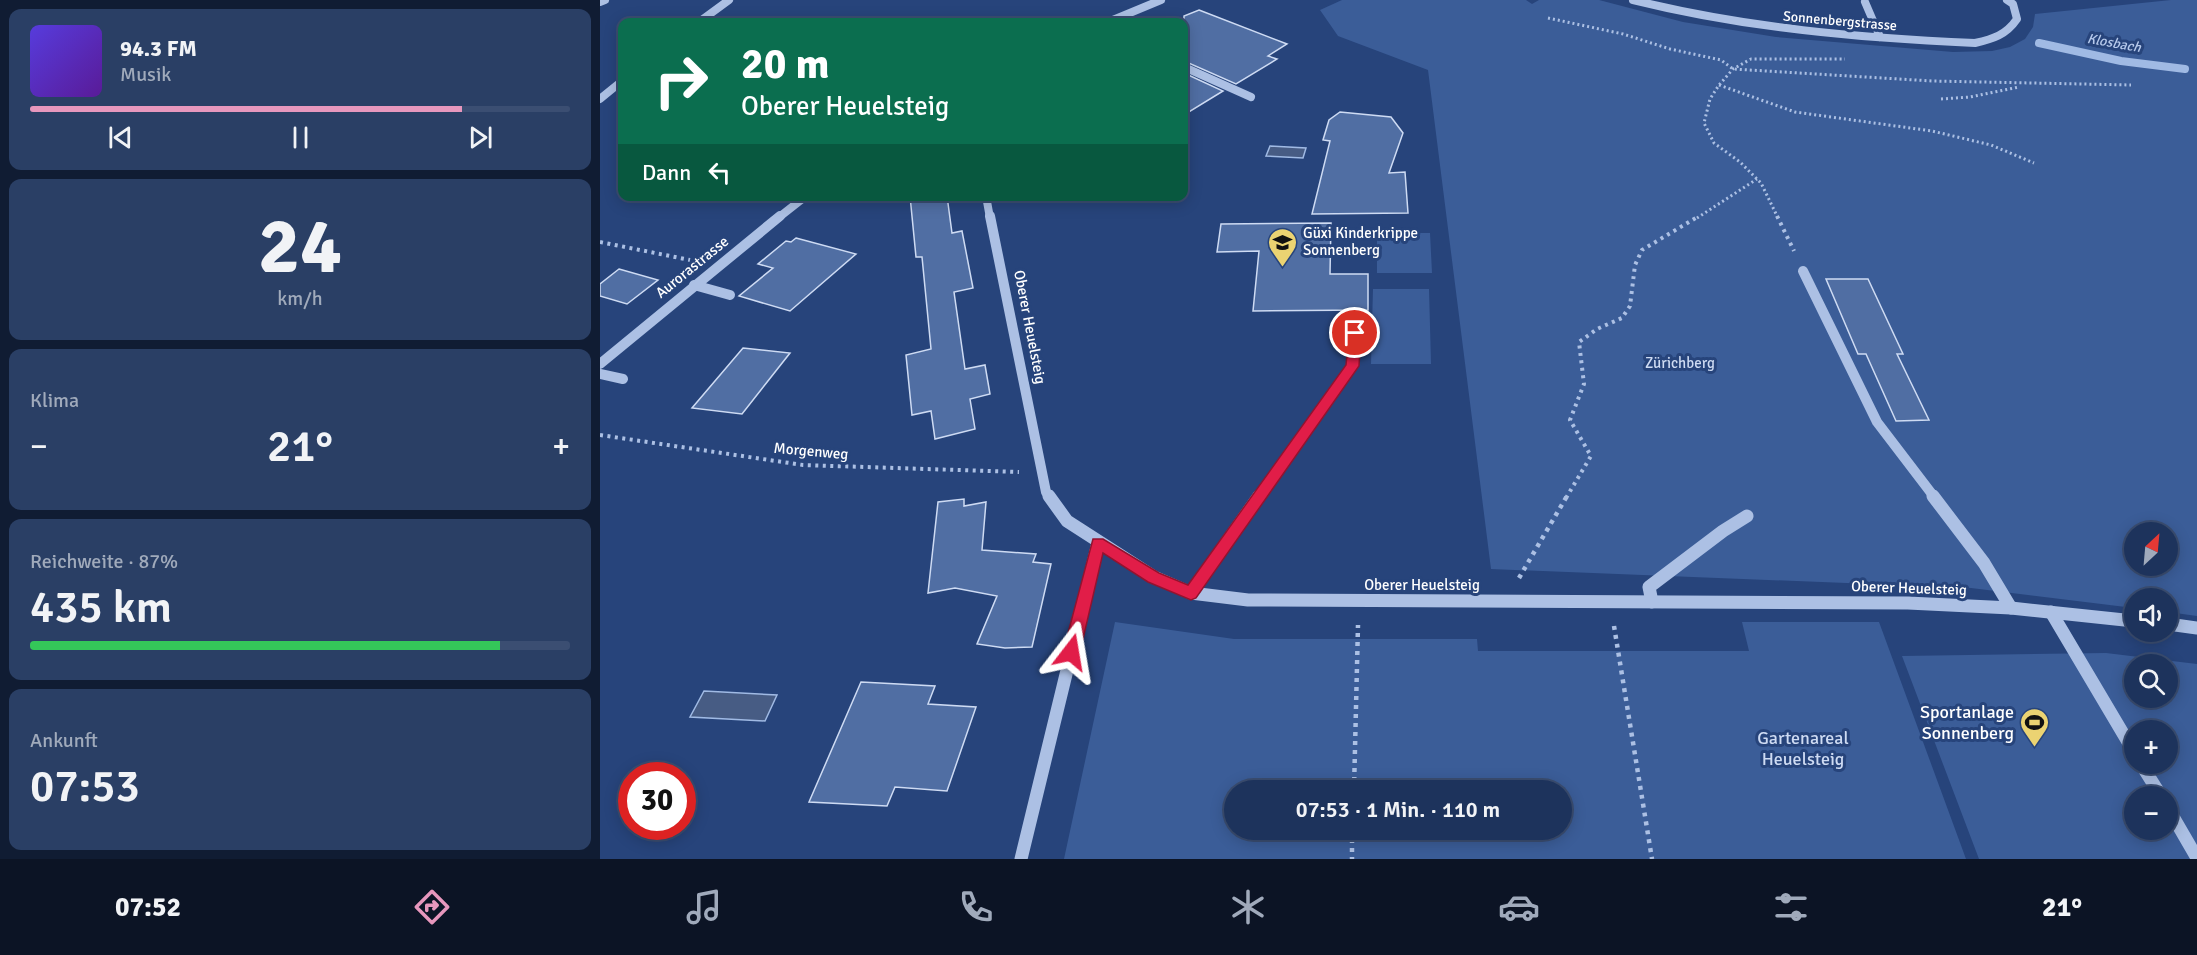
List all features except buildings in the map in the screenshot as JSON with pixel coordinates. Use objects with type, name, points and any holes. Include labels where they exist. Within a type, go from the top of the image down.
[{"type":"street","points":[[600,2],[605,0]]},
{"type":"street","points":[[704,18],[729,0]]},
{"type":"street","points":[[1118,18],[1161,0]]},
{"type":"street","name":"Sonnenbergstrasse","points":[[1633,0],[1674,11],[1774,27],[1976,43],[1994,39],[2008,31],[2017,19],[2013,4],[2007,0]]},
{"type":"street","points":[[1865,2],[1880,37]]},
{"type":"street","points":[[1188,69],[1251,97]]},
{"type":"street","points":[[600,99],[618,84]]},
{"type":"street","name":"Aurorastrasse","points":[[600,364],[769,223],[800,201]]},
{"type":"street","name":"Oberer Heuelsteig","points":[[987,201],[1046,492],[1067,521],[1098,543],[1154,577],[1191,593],[1248,600],[1908,603],[2011,608],[2124,620]]},
{"type":"street","points":[[1803,271],[1877,422],[1984,563],[2011,608]]},
{"type":"street","points":[[694,285],[730,295]]},
{"type":"street","points":[[1191,593],[1352,366],[1356,316]]},
{"type":"street","points":[[600,374],[623,379]]},
{"type":"street","points":[[1652,602],[1649,587],[1723,531],[1747,516]]},
{"type":"street","points":[[1021,859],[1098,543]]},
{"type":"street","points":[[2051,612],[2124,735]]},
{"type":"street","points":[[2178,625],[2197,628]]},
{"type":"street","points":[[2178,825],[2197,858]]},
{"type":"path","points":[[1548,18],[1623,34],[1670,49],[1721,60],[1733,69],[1884,80],[2028,85],[2131,85]]},
{"type":"path","points":[[1733,69],[1710,99],[1704,123],[1714,143],[1740,162],[1757,179],[1803,271]]},
{"type":"path","points":[[1719,85],[1795,112],[1932,131],[1991,146],[2034,164]]},
{"type":"path","points":[[1941,99],[1970,97],[2028,85]]},
{"type":"path","points":[[1514,587],[1559,514],[1591,456],[1570,420],[1584,384],[1579,342],[1596,329],[1622,318],[1630,306],[1635,266],[1642,250],[1654,241],[1687,225],[1757,179]]},
{"type":"path","points":[[600,242],[700,262]]},
{"type":"path","name":"Morgenweg","points":[[600,435],[803,465],[1022,472]]},
{"type":"path","points":[[1354,780],[1359,619]]},
{"type":"path","points":[[1614,621],[1652,859]]},
{"type":"path","points":[[1352,859],[1353,840]]},
{"type":"green space","name":"Zürichberg","points":[[1342,0],[1526,0],[1532,4],[1539,0],[1599,0],[1683,22],[1776,37],[1953,52],[1992,51],[2010,47],[2025,39],[2033,27],[2035,14],[2171,0],[2197,0],[2197,616],[2178,613],[2178,588],[2124,588],[2124,607],[1971,588],[1491,569],[1428,70],[1338,36],[1320,10]]},
{"type":"green space","points":[[1377,233],[1430,233],[1432,273],[1377,273]]},
{"type":"green space","points":[[1373,289],[1429,289],[1431,364],[1371,364]]},
{"type":"green space","name":"Gartenareal Heuelsteig","points":[[1115,622],[1234,639],[1477,639],[1478,651],[1749,651],[1742,622],[1879,622],[1966,859],[1064,859]]},
{"type":"green space","name":"Sportanlage Sonnenberg","points":[[2106,653],[2124,655],[2124,708],[2178,708],[2178,662],[2197,664],[2197,859],[1979,859],[1902,656]]},
{"type":"shaded area","points":[[1270,146],[1306,148],[1303,158],[1266,156]]},
{"type":"shaded area","points":[[704,691],[777,695],[765,721],[690,717]]},
{"type":"waterway","name":"Klosbach","points":[[2039,43],[2121,61],[2185,69]]},
{"type":"place","name":"Güxi Kinderkrippe Sonnenberg","points":[[1282,268]]},
{"type":"place","name":"Sportanlage Sonnenberg","points":[[2035,748]]},
{"type":"route","points":[[1071,652],[1098,543],[1154,577],[1191,593],[1352,366],[1355,333]]}]
